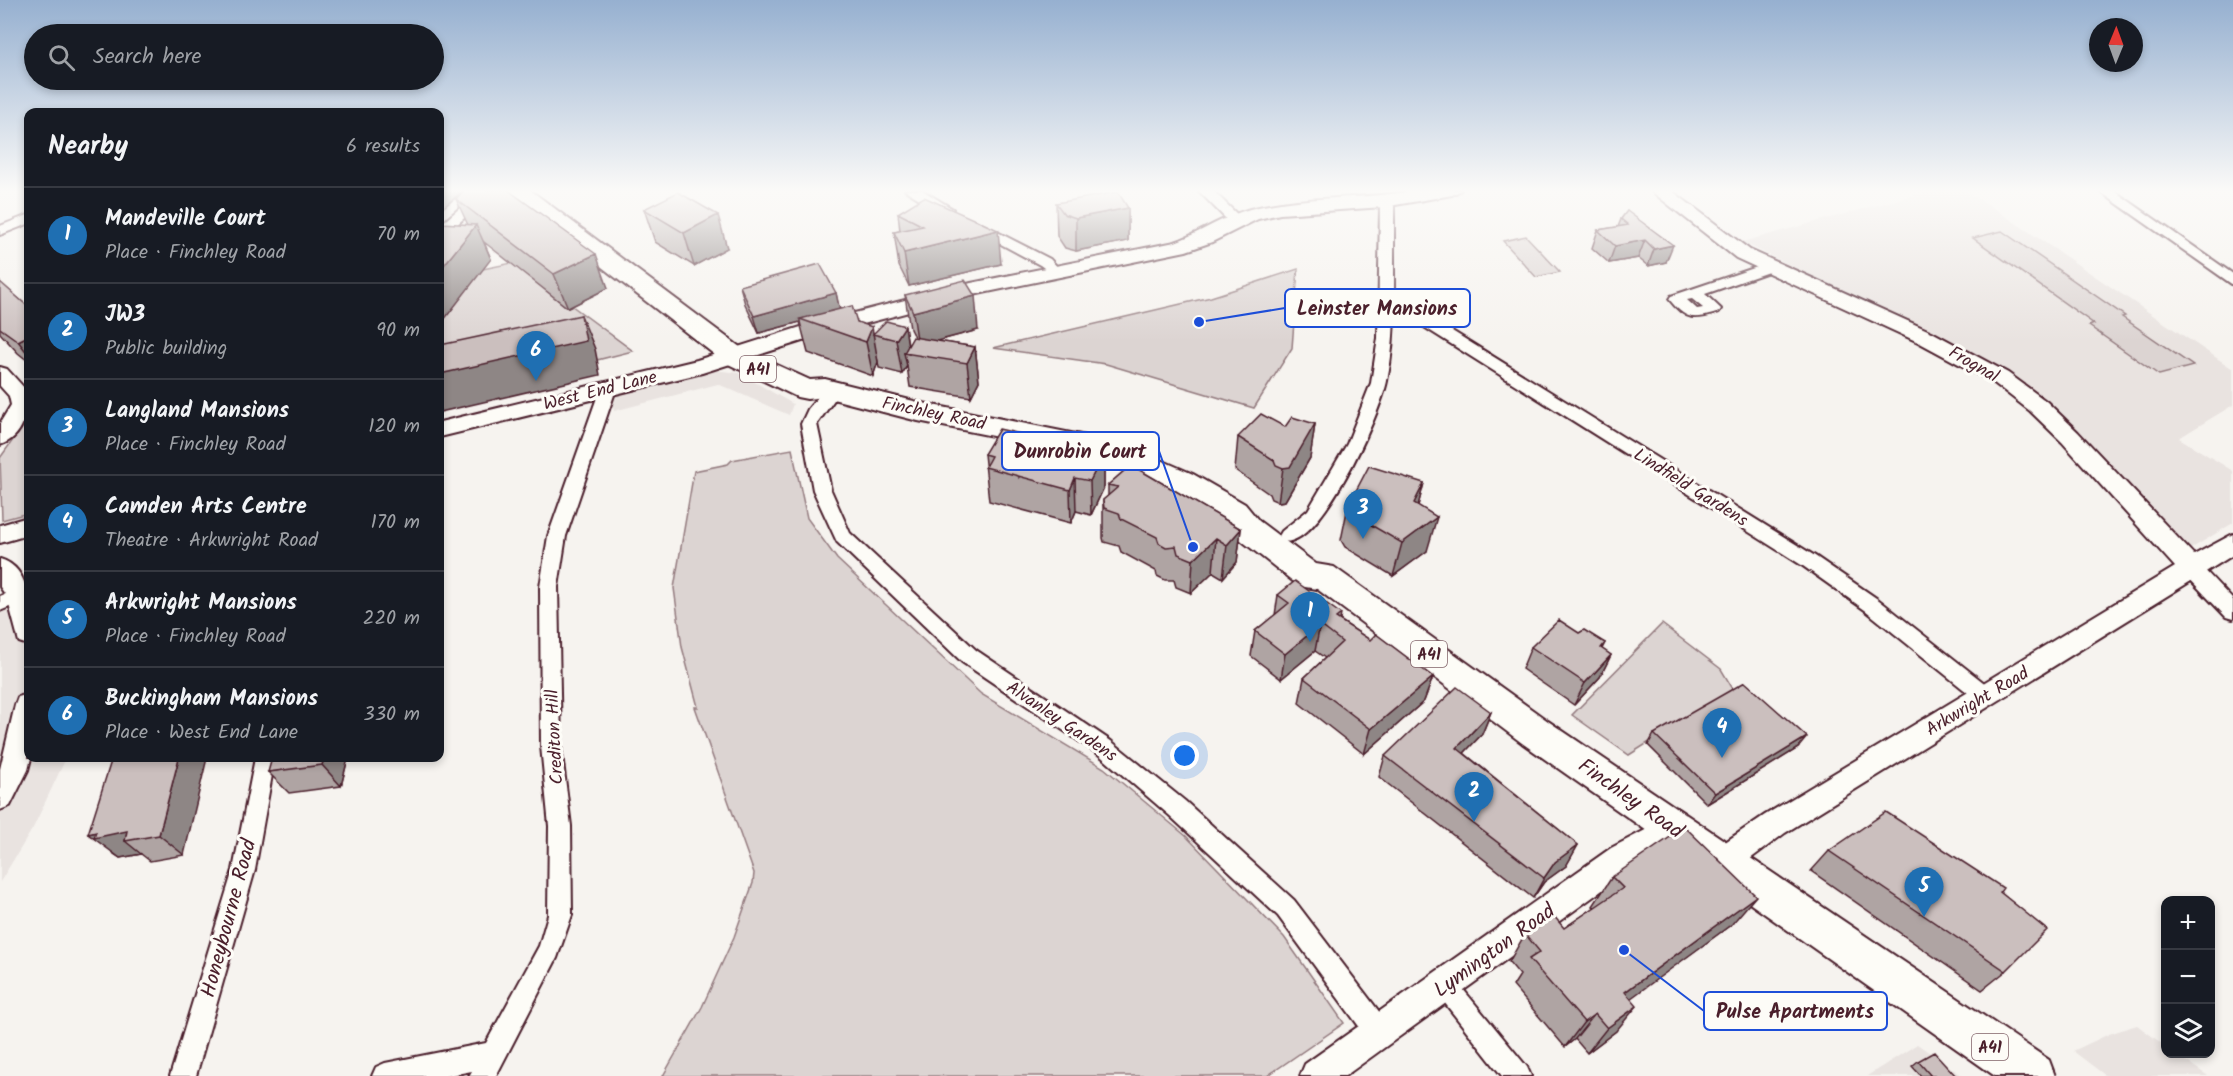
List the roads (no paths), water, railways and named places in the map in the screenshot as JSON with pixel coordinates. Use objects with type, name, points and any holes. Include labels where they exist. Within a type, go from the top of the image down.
[{"type":"highway","name":"Finchley Road","points":[[580,240],[734,356],[807,390],[829,389],[949,418],[1098,447],[1173,477],[1243,518],[1261,517],[1326,564],[1323,576]]},
{"type":"highway","name":"Finchley Road","points":[[611,240],[759,347],[820,379],[829,389]]},
{"type":"highway","name":"Finchley Road","points":[[1243,518],[1248,529],[1310,577],[1323,576],[1477,690],[1914,996],[2033,1076]]},
{"type":"street","points":[[1004,240],[1045,262],[1055,272]]},
{"type":"street","name":"West End Lane","points":[[444,429],[734,356],[759,347],[971,289],[1179,247],[1199,240]]},
{"type":"street","points":[[1288,536],[1314,514],[1355,444],[1379,383],[1386,338],[1386,240]]},
{"type":"street","name":"Frognal","points":[[1725,240],[1743,254],[1769,267],[1925,337],[2001,378],[2038,406],[2070,437],[2233,612]]},
{"type":"street","points":[[2175,240],[2233,281]]},
{"type":"street","points":[[1694,293],[1769,267]]},
{"type":"street","name":"Lindfield Gardens","points":[[1385,296],[1809,561],[1872,604],[1985,695]]},
{"type":"street","points":[[0,374],[18,390],[24,400]]},
{"type":"street","name":"Crediton Hill","points":[[482,1076],[549,950],[560,915],[561,826],[551,746],[549,587],[557,536],[608,389]]},
{"type":"street","name":"Alvanley Gardens","points":[[829,389],[809,424],[822,490],[843,537],[969,656],[1104,747],[1178,808],[1278,900],[1378,1031]]},
{"type":"street","points":[[0,437],[24,406]]},
{"type":"street","points":[[0,534],[24,527]]},
{"type":"street","name":"Arkwright Road","points":[[1723,861],[1775,824],[2233,543]]},
{"type":"street","points":[[0,568],[16,592],[24,621]]},
{"type":"street","points":[[0,797],[14,770],[24,724]]},
{"type":"street","name":"Honeybourne Road","points":[[183,1076],[244,870],[264,762]]},
{"type":"street","name":"Lymington Road","points":[[1317,1076],[1622,858],[1674,828]]},
{"type":"street","points":[[1445,985],[1518,1076]]},
{"type":"street","points":[[385,1076],[493,1054]]},
{"type":"place","name":"Leinster Mansions","points":[[1199,322]]},
{"type":"place","name":"Buckingham Mansions","points":[[536,381]]},
{"type":"place","name":"Langland Mansions","points":[[1363,539]]},
{"type":"place","name":"Dunrobin Court","points":[[1193,547]]},
{"type":"place","name":"Mandeville Court","points":[[1310,642]]},
{"type":"place","name":"Camden Arts Centre","points":[[1722,758]]},
{"type":"place","name":"JW3","points":[[1474,822]]},
{"type":"place","name":"Arkwright Mansions","points":[[1924,917]]},
{"type":"place","name":"Pulse Apartments","points":[[1624,950]]}]
